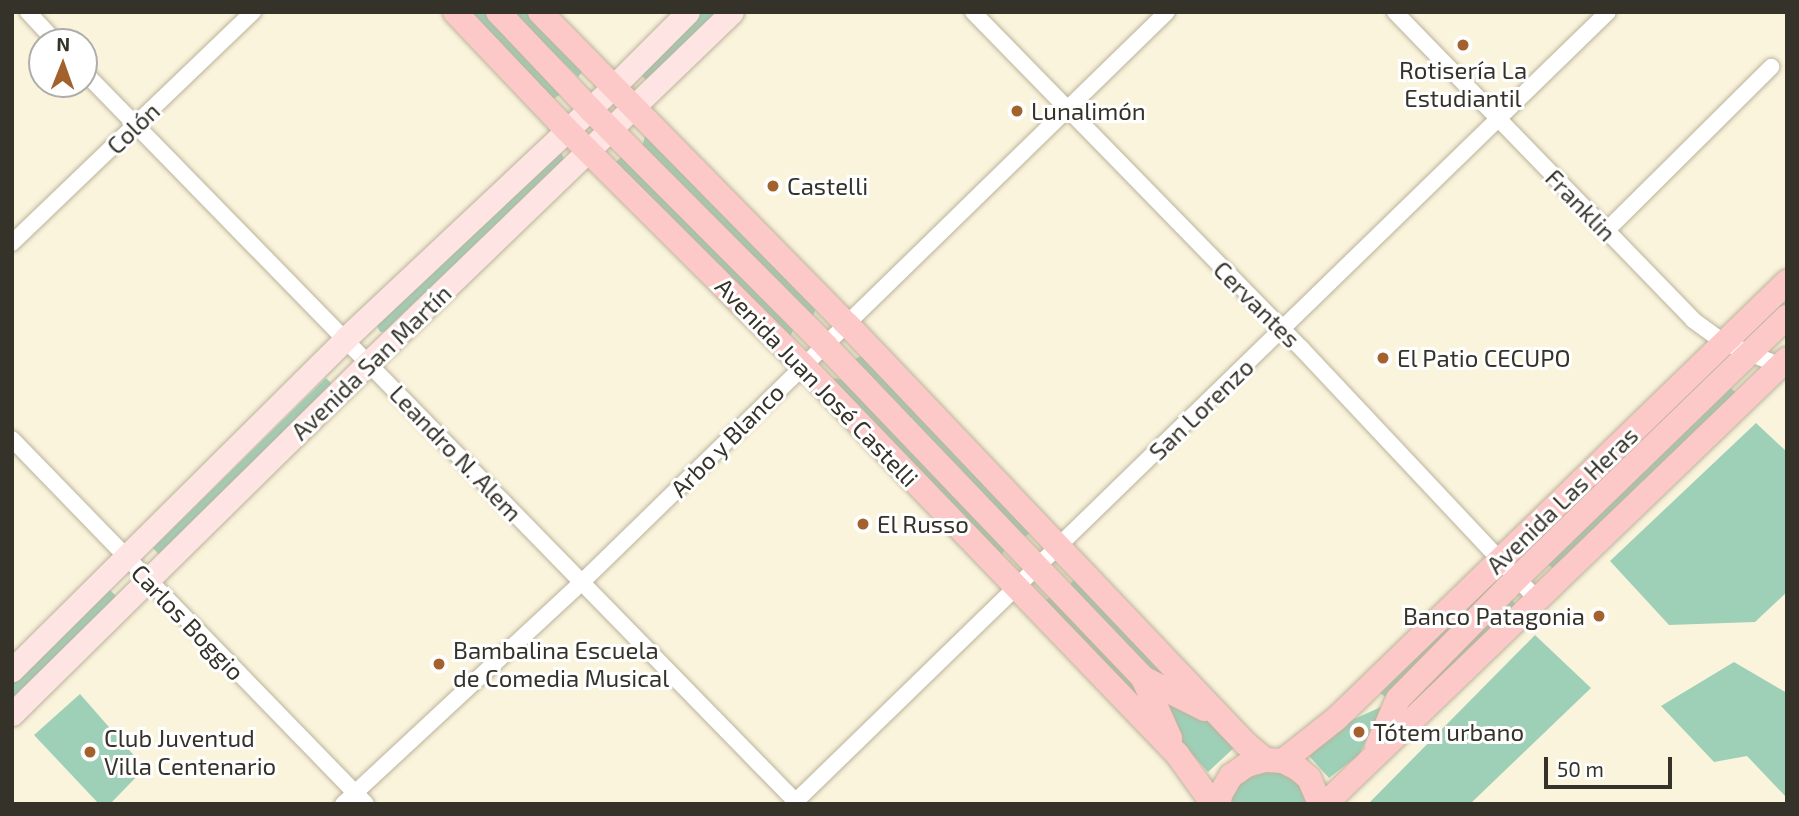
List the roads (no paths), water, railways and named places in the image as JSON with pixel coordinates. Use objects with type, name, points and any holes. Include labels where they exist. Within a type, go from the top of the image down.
[{"type":"main road","name":"Avenida Juan José Castelli","points":[[456,12],[566,129],[803,365],[1177,754],[1213,804]]},
{"type":"main road","name":"Avenida Juan José Castelli","points":[[498,12],[590,109],[826,346],[1143,678],[1177,754]]},
{"type":"main road","name":"Avenida Juan José Castelli","points":[[540,12],[847,324],[1220,716],[1274,761],[1309,778],[1320,804]]},
{"type":"main road","name":"Avenida San Martín","points":[[12,670],[346,338],[590,109],[688,12]]},
{"type":"main road","name":"Avenida San Martín","points":[[12,714],[150,581],[369,362],[732,12]]},
{"type":"main road","name":"Avenida Las Heras","points":[[1219,804],[1221,793],[1231,776],[1247,765],[1274,761],[1337,718],[1787,282]]},
{"type":"main road","name":"Avenida Las Heras","points":[[1371,760],[1398,699],[1517,578],[1787,317]]},
{"type":"main road","name":"Avenida Las Heras","points":[[1325,804],[1785,365]]},
{"type":"main road","name":"Avenida Juan José Castelli","points":[[1143,678],[1220,716]]},
{"type":"main road","name":"Avenida Las Heras","points":[[1337,718],[1398,699]]},
{"type":"street","points":[[28,12],[43,28]]},
{"type":"street","name":"Colón","points":[[12,243],[253,12]]},
{"type":"street","name":"Cervantes","points":[[973,12],[1282,330],[1538,600]]},
{"type":"street","name":"Arbo y Blanco","points":[[354,800],[582,583],[1167,12]]},
{"type":"street","name":"Franklin","points":[[1395,12],[1693,320],[1723,342],[1785,365]]},
{"type":"street","name":"San Lorenzo","points":[[795,803],[1608,12]]},
{"type":"street","points":[[1606,232],[1771,67]]},
{"type":"street","name":"Leandro N. Alem","points":[[98,87],[346,338],[795,803]]},
{"type":"street","name":"Carlos Boggio","points":[[12,439],[150,581],[354,800]]},
{"type":"place","name":"Rotisería La Estudiantil","points":[[1463,45]]},
{"type":"place","name":"Lunalimón","points":[[1017,111]]},
{"type":"place","name":"Castelli","points":[[773,186]]},
{"type":"place","name":"El Patio CECUPO","points":[[1383,358]]},
{"type":"place","name":"El Russo","points":[[863,524]]},
{"type":"place","name":"Banco Patagonia","points":[[1599,616]]},
{"type":"place","name":"Bambalina Escuela de Comedia Musical","points":[[439,664]]},
{"type":"place","name":"Tótem urbano","points":[[1359,732]]},
{"type":"place","name":"Club Juventud Villa Centenario","points":[[90,752]]}]
